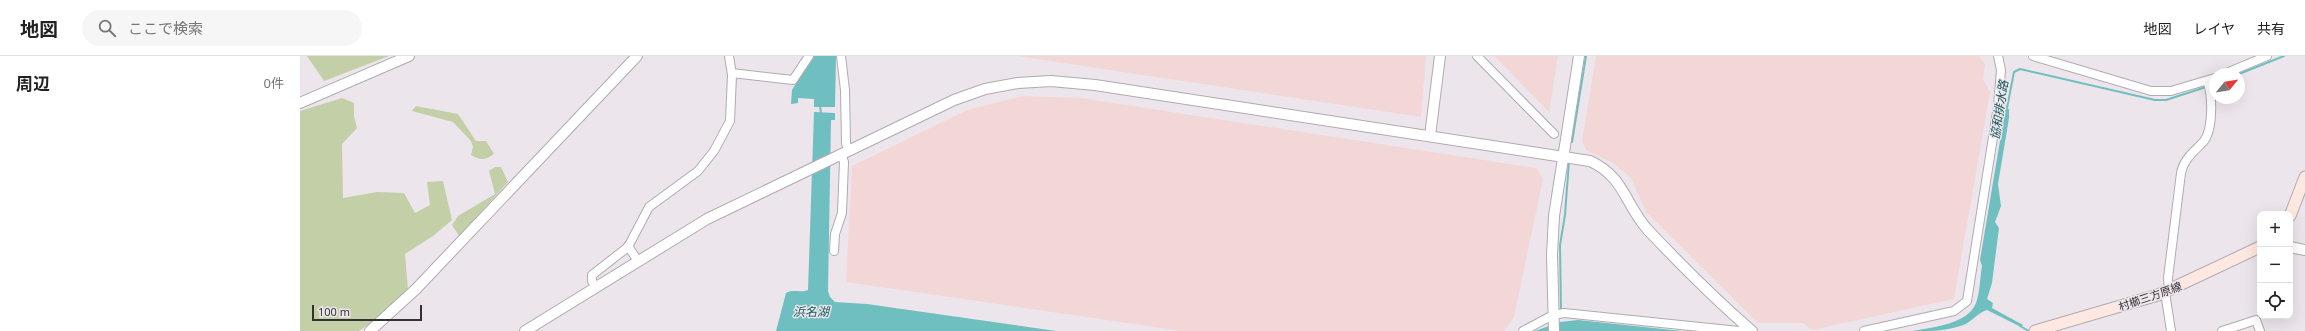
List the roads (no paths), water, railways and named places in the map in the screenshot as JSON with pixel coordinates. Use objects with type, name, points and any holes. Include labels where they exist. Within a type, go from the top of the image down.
[{"type":"main road","points":[[2292,211],[2305,177]]},
{"type":"main road","name":"村櫛三方原線","points":[[2036,331],[2167,292],[2257,248]]},
{"type":"street","points":[[300,103],[409,56]]},
{"type":"street","points":[[370,331],[416,289],[637,56]]},
{"type":"street","points":[[596,287],[592,281],[592,275],[628,246],[648,207],[698,171],[714,151],[730,121],[732,73],[729,56]]},
{"type":"street","points":[[732,73],[793,80],[809,56]]},
{"type":"street","points":[[834,251],[835,234],[842,213],[844,162],[842,153],[846,144],[846,90],[841,56]]},
{"type":"street","points":[[1430,136],[1440,56]]},
{"type":"street","points":[[1477,56],[1554,134]]},
{"type":"street","points":[[1554,331],[1552,236],[1562,156],[1579,56]]},
{"type":"street","points":[[1864,331],[1954,311],[1967,301],[1998,106],[2001,70],[1998,56]]},
{"type":"street","points":[[2033,56],[2151,91],[2170,91],[2209,83]]},
{"type":"street","points":[[2238,68],[2267,56]]},
{"type":"street","points":[[525,331],[702,222],[842,153],[964,96],[1007,84],[1040,81],[1095,85],[1590,161],[1612,175],[1623,188],[1638,217],[1649,230],[1750,329]]},
{"type":"street","points":[[2171,331],[2167,292],[2181,172],[2187,158],[2206,137],[2211,104]]},
{"type":"street","points":[[628,246],[638,261]]},
{"type":"street","points":[[2293,248],[2305,250]]},
{"type":"street","points":[[1523,331],[1553,317],[1582,315],[1739,331],[1750,329]]},
{"type":"street","points":[[2222,331],[2256,320],[2260,331]]},
{"type":"water","points":[[813,56],[836,56],[835,107],[814,107],[814,99],[798,98],[798,103],[791,104],[792,90]]},
{"type":"water","points":[[2006,105],[2009,110],[2009,118],[1998,184],[2001,206],[1995,222],[1999,228],[1992,283],[1987,299],[1993,303],[1992,308],[2023,325],[2021,327],[1987,310],[1966,324],[1953,328],[1913,331],[1940,326],[1958,320],[1966,316],[1976,303],[1982,266],[1980,260]]},
{"type":"water","name":"浜名湖","points":[[814,112],[835,113],[835,120],[831,120],[828,291],[830,297],[835,302],[867,304],[1056,331],[776,331],[786,293],[791,291],[808,290]]},
{"type":"water","points":[[1578,320],[1682,331],[1535,331],[1560,322]]},
{"type":"waterway","points":[[1572,142],[1586,56]]},
{"type":"waterway","name":"協和排水路","points":[[2245,72],[2284,56]]},
{"type":"waterway","name":"協和排水路","points":[[2007,108],[2014,72],[2020,69],[2155,100],[2166,100],[2206,87]]},
{"type":"waterway","points":[[820,105],[821,114]]},
{"type":"waterway","points":[[1561,311],[1560,245],[1565,215],[1569,161]]},
{"type":"waterway","points":[[2020,326],[2029,331]]}]
